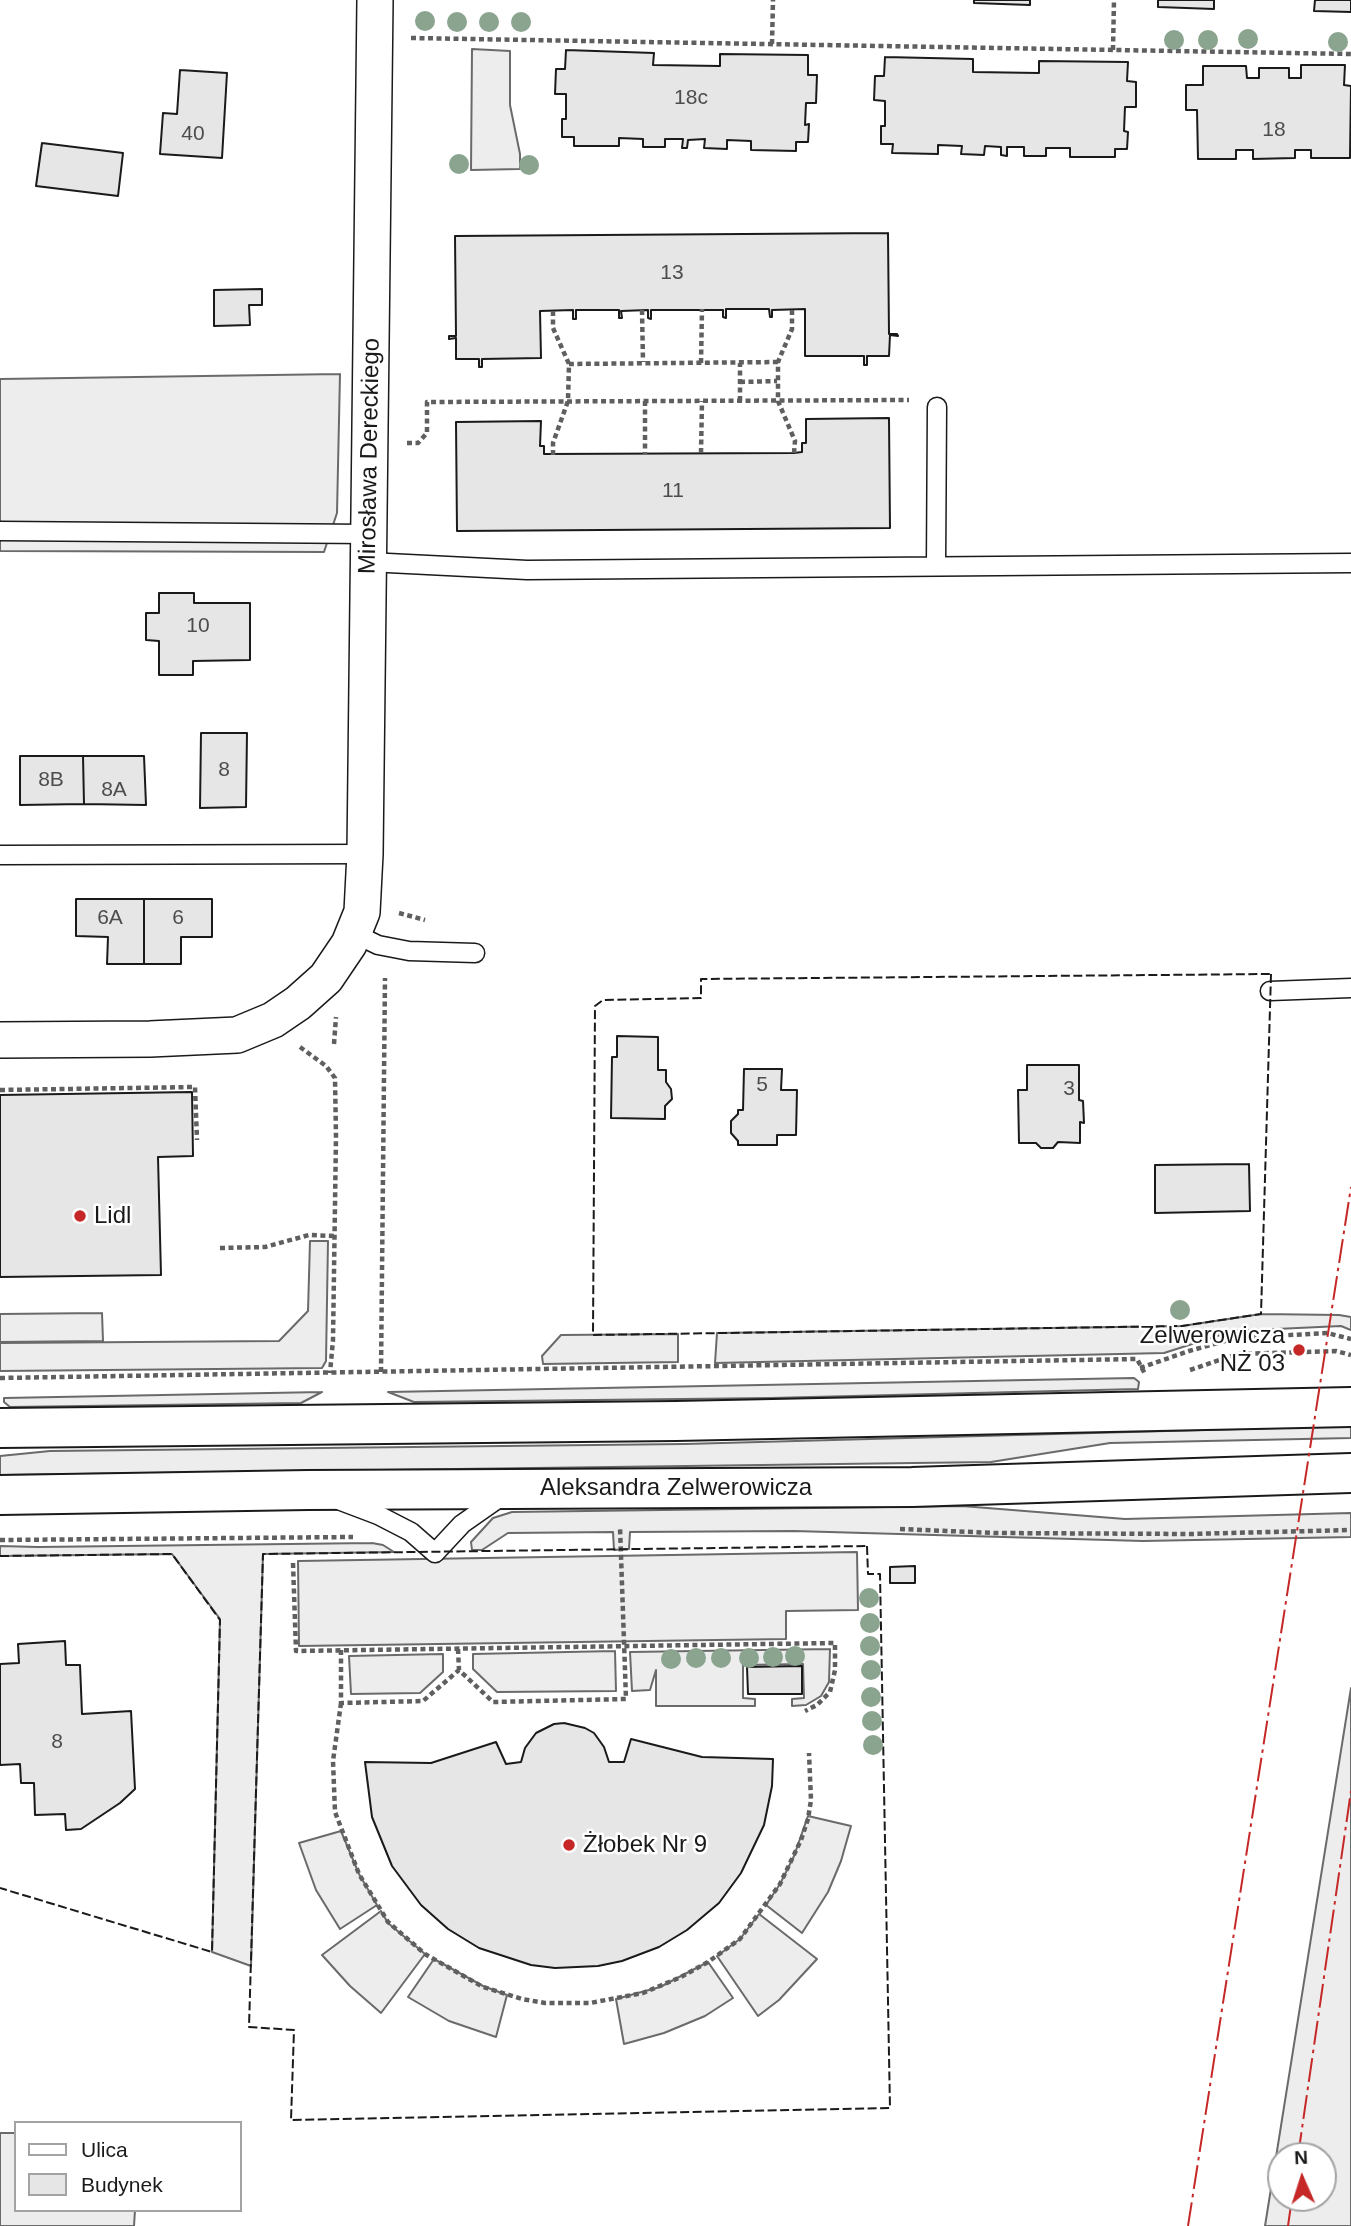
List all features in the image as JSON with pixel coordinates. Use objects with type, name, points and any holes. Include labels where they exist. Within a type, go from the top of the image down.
[{"type":"street","name":"Mirosława Dereckiego","points":[[358,922],[365,854],[375,0]]},
{"type":"street","points":[[0,1040],[150,1039],[237,1035],[273,1020],[298,1003],[326,978],[349,944],[358,922]]},
{"type":"street","points":[[0,1429],[676,1421],[1351,1407]]},
{"type":"street","name":"Aleksandra Zelwerowicza","points":[[0,1495],[308,1490],[912,1487],[1351,1473]]},
{"type":"lane","points":[[936,566],[937,407]]},
{"type":"lane","points":[[0,531],[369,548],[527,570],[1351,562]]},
{"type":"lane","points":[[0,855],[365,854]]},
{"type":"lane","points":[[358,922],[378,945],[409,951],[475,953]]},
{"type":"lane","points":[[1270,991],[1351,988]]},
{"type":"lane","points":[[308,1490],[378,1515],[411,1532],[435,1553],[477,1512],[514,1489]]},
{"type":"path","points":[[772,44],[773,0]]},
{"type":"path","points":[[1113,50],[1114,0]]},
{"type":"path","points":[[398,38],[1351,54]]},
{"type":"path","points":[[701,363],[702,309]]},
{"type":"path","points":[[642,310],[643,362]]},
{"type":"path","points":[[792,310],[792,329],[778,362],[777,381],[778,401],[794,441],[794,453]]},
{"type":"path","points":[[553,311],[553,327],[569,364],[568,401],[553,443],[553,455]]},
{"type":"path","points":[[569,364],[778,362]]},
{"type":"path","points":[[740,363],[740,401]]},
{"type":"path","points":[[740,382],[777,381]]},
{"type":"path","points":[[405,443],[418,443],[427,433],[427,402],[915,400]]},
{"type":"path","points":[[645,401],[645,454]]},
{"type":"path","points":[[701,453],[702,401]]},
{"type":"path","points":[[379,974],[385,978],[397,979]]},
{"type":"path","points":[[381,1372],[385,978]]},
{"type":"path","points":[[334,1044],[337,1023],[335,1011]]},
{"type":"path","points":[[330,1373],[333,1339],[335,1078]]},
{"type":"path","points":[[0,1090],[195,1087],[197,1140]]},
{"type":"path","points":[[220,1248],[265,1247],[309,1235],[334,1236]]},
{"type":"path","points":[[1129,1371],[1236,1338],[1327,1333],[1351,1339]]},
{"type":"path","points":[[1187,1371],[1237,1354],[1336,1352],[1351,1355]]},
{"type":"path","points":[[0,1378],[1137,1359],[1149,1384]]},
{"type":"path","points":[[458,1648],[459,1670],[493,1702],[626,1699],[620,1526]]},
{"type":"path","points":[[607,1527],[632,1526]]},
{"type":"path","points":[[888,1529],[995,1533],[1189,1534],[1351,1530]]},
{"type":"path","points":[[0,1540],[364,1537]]},
{"type":"path","points":[[293,1563],[296,1651],[835,1643],[835,1670],[830,1692],[817,1705],[805,1711]]},
{"type":"path","points":[[341,1650],[341,1703],[333,1760],[335,1812],[359,1874],[388,1923],[425,1954],[471,1980],[501,1993],[545,2003],[590,2003],[643,1993],[708,1962],[740,1938],[780,1884],[808,1819],[811,1800],[809,1754]]},
{"type":"path","points":[[341,1703],[423,1702],[459,1670]]},
{"type":"shaded area","points":[[472,49],[510,51],[510,105],[520,154],[520,169],[471,170]]},
{"type":"shaded area","points":[[340,374],[337,513],[324,552],[0,551],[0,379]]},
{"type":"shaded area","points":[[310,1241],[328,1241],[326,1361],[322,1368],[0,1371],[0,1343],[279,1341],[308,1311]]},
{"type":"shaded area","points":[[102,1313],[103,1341],[0,1342],[0,1314]]},
{"type":"shaded area","points":[[1261,1314],[1351,1317],[1351,1330],[1341,1326],[1233,1331],[1164,1353],[715,1363],[717,1333],[1182,1326]]},
{"type":"shaded area","points":[[678,1334],[678,1362],[543,1364],[542,1356],[561,1335]]},
{"type":"shaded area","points":[[1134,1378],[1139,1382],[1138,1389],[771,1398],[414,1402],[388,1392]]},
{"type":"shaded area","points":[[322,1392],[301,1403],[10,1407],[4,1402],[4,1398]]},
{"type":"shaded area","points":[[1351,1426],[1351,1438],[1110,1443],[991,1462],[0,1475],[0,1456],[50,1451],[685,1444]]},
{"type":"shaded area","points":[[962,1506],[1125,1519],[1351,1513],[1351,1537],[1143,1541],[794,1531],[630,1532],[629,1549],[614,1550],[613,1532],[508,1533],[482,1550],[472,1550],[471,1542],[493,1518],[512,1512]]},
{"type":"shaded area","points":[[383,1545],[394,1552],[263,1554],[251,1966],[212,1952],[220,1619],[172,1554],[0,1556],[0,1546]]},
{"type":"shaded area","points":[[857,1552],[858,1610],[786,1611],[786,1639],[299,1646],[298,1561]]},
{"type":"shaded area","points":[[830,1649],[829,1682],[821,1696],[806,1705],[792,1706],[792,1699],[804,1698],[803,1664],[743,1665],[743,1698],[755,1699],[755,1706],[656,1706],[656,1670],[650,1690],[632,1691],[630,1652]]},
{"type":"shaded area","points":[[615,1651],[616,1691],[497,1692],[473,1669],[473,1654]]},
{"type":"shaded area","points":[[443,1654],[443,1672],[420,1693],[351,1694],[349,1656]]},
{"type":"shaded area","points":[[1351,1688],[1351,2226],[1265,2226],[1267,2212],[1337,2212],[1337,2142],[1278,2142]]},
{"type":"shaded area","points":[[808,1816],[851,1826],[828,1892],[802,1933],[766,1905],[794,1856]]},
{"type":"shaded area","points":[[341,1831],[359,1874],[377,1905],[340,1929],[316,1890],[299,1843]]},
{"type":"shaded area","points":[[381,1911],[388,1923],[425,1954],[381,2013],[350,1986],[322,1955]]},
{"type":"shaded area","points":[[759,1914],[817,1959],[779,2000],[758,2016],[717,1956],[740,1939]]},
{"type":"shaded area","points":[[434,1959],[483,1986],[507,1995],[496,2037],[449,2021],[408,1997]]},
{"type":"shaded area","points":[[708,1962],[733,1998],[705,2016],[664,2033],[624,2044],[616,1999],[660,1987]]},
{"type":"shaded area","points":[[0,2133],[14,2133],[14,2212],[135,2212],[134,2226],[0,2226]]},
{"type":"building","points":[[974,0],[1030,0],[1030,5],[974,3]]},
{"type":"building","points":[[1158,0],[1214,0],[1214,9],[1158,7]]},
{"type":"building","points":[[1315,0],[1351,0],[1351,12],[1314,11]]},
{"type":"building","points":[[566,50],[654,53],[653,65],[720,66],[720,54],[808,55],[808,75],[817,75],[816,103],[806,103],[805,125],[809,124],[808,142],[796,142],[796,151],[751,150],[751,141],[727,140],[727,149],[704,148],[705,139],[688,140],[687,148],[682,148],[683,139],[665,139],[665,147],[643,147],[643,139],[619,138],[619,146],[574,146],[574,137],[562,137],[562,119],[566,119],[566,94],[555,94],[556,69],[565,69]]},
{"type":"building","points":[[885,57],[973,59],[973,72],[1039,73],[1039,61],[1128,62],[1127,81],[1136,82],[1136,107],[1125,107],[1124,131],[1128,132],[1127,149],[1115,149],[1115,157],[1070,157],[1070,148],[1046,148],[1046,156],[1024,156],[1024,147],[1007,147],[1007,156],[1001,155],[1001,147],[985,146],[984,155],[961,154],[962,146],[938,145],[938,154],[892,153],[893,144],[881,144],[881,126],[885,126],[885,101],[874,100],[875,76],[884,76]]},
{"type":"building","points":[[1301,65],[1345,65],[1344,85],[1351,86],[1350,158],[1311,158],[1311,150],[1295,150],[1295,158],[1253,159],[1253,150],[1236,150],[1236,159],[1198,159],[1197,110],[1186,110],[1186,85],[1203,85],[1203,66],[1246,66],[1247,78],[1259,78],[1259,68],[1289,68],[1289,78],[1301,78]]},
{"type":"building","points":[[180,70],[227,73],[222,158],[160,154],[163,113],[177,114]]},
{"type":"building","points":[[42,143],[123,153],[118,196],[36,186]]},
{"type":"building","points":[[888,233],[889,334],[898,336],[890,335],[889,356],[867,356],[867,365],[864,365],[864,356],[805,356],[805,309],[772,310],[770,317],[769,309],[726,309],[726,318],[723,317],[723,310],[651,310],[651,319],[648,318],[648,310],[621,311],[622,318],[619,318],[619,310],[576,310],[576,319],[573,319],[573,310],[540,311],[541,358],[482,359],[482,367],[479,367],[479,359],[456,359],[456,338],[449,339],[449,336],[456,336],[455,236]]},
{"type":"building","points":[[262,289],[262,305],[249,305],[250,325],[214,326],[214,290]]},
{"type":"building","points":[[889,418],[890,528],[457,531],[456,422],[541,421],[540,446],[544,446],[544,454],[794,453],[802,452],[802,443],[806,443],[806,419]]},
{"type":"building","points":[[159,593],[194,593],[194,603],[250,603],[250,660],[193,661],[193,675],[159,675],[159,641],[146,640],[146,613],[159,613]]},
{"type":"building","points":[[201,733],[247,733],[246,807],[200,808]]},
{"type":"building","points":[[20,756],[83,756],[84,804],[20,805]]},
{"type":"building","points":[[83,756],[144,756],[146,805],[84,804]]},
{"type":"building","points":[[76,899],[144,899],[144,964],[107,964],[108,937],[76,936]]},
{"type":"building","points":[[144,899],[212,899],[212,937],[181,937],[181,964],[144,964]]},
{"type":"building","points":[[617,1036],[658,1037],[658,1070],[666,1070],[666,1082],[671,1089],[672,1099],[665,1106],[665,1119],[611,1118],[612,1057],[617,1057]]},
{"type":"building","points":[[1027,1065],[1079,1065],[1079,1100],[1083,1101],[1084,1123],[1080,1122],[1080,1143],[1058,1142],[1053,1148],[1041,1148],[1036,1143],[1019,1143],[1018,1090],[1027,1090]]},
{"type":"building","points":[[744,1069],[782,1069],[781,1090],[797,1090],[796,1135],[777,1135],[777,1145],[738,1145],[731,1133],[731,1121],[738,1114],[738,1110],[743,1110]]},
{"type":"building","name":"Lidl","points":[[192,1092],[193,1156],[158,1157],[161,1275],[0,1277],[0,1095]]},
{"type":"building","points":[[1249,1164],[1250,1211],[1155,1213],[1155,1165]]},
{"type":"building","points":[[915,1566],[915,1583],[890,1583],[890,1567]]},
{"type":"building","points":[[65,1641],[66,1665],[80,1665],[82,1714],[131,1711],[135,1789],[120,1803],[81,1829],[66,1830],[65,1814],[35,1815],[34,1783],[21,1783],[20,1764],[0,1765],[0,1664],[19,1663],[18,1644]]},
{"type":"building","points":[[802,1666],[802,1694],[748,1694],[747,1667]]},
{"type":"building","name":"Żłobek Nr 9","points":[[564,1723],[594,1733],[604,1747],[609,1762],[624,1762],[631,1739],[702,1757],[773,1759],[772,1786],[764,1825],[741,1873],[719,1903],[687,1930],[659,1947],[622,1961],[598,1966],[555,1968],[531,1965],[479,1948],[448,1929],[421,1905],[392,1866],[372,1817],[365,1762],[431,1763],[496,1742],[506,1764],[521,1762],[525,1748],[536,1733],[554,1724]]},
{"type":"fence","points":[[1271,974],[1261,1314],[1182,1326],[593,1335],[595,1006],[603,1000],[701,998],[701,979],[1271,974]]},
{"type":"fence","points":[[867,1546],[868,1574],[880,1574],[890,2108],[291,2120],[294,2030],[249,2027],[263,1554],[867,1546]]},
{"type":"fence","points":[[0,1556],[172,1554],[220,1620],[212,1952],[0,1888]]},
{"type":"power","points":[[1188,2226],[1351,1187]]},
{"type":"power","points":[[1300,2142],[1351,1791]]},
{"type":"power","points":[[1288,2226],[1290,2212]]},
{"type":"place","name":"Lidl","points":[[80,1216]]},
{"type":"place","name":"Zelwerowicza NŻ 03","points":[[1299,1350]]},
{"type":"place","name":"Żłobek Nr 9","points":[[569,1845]]}]
